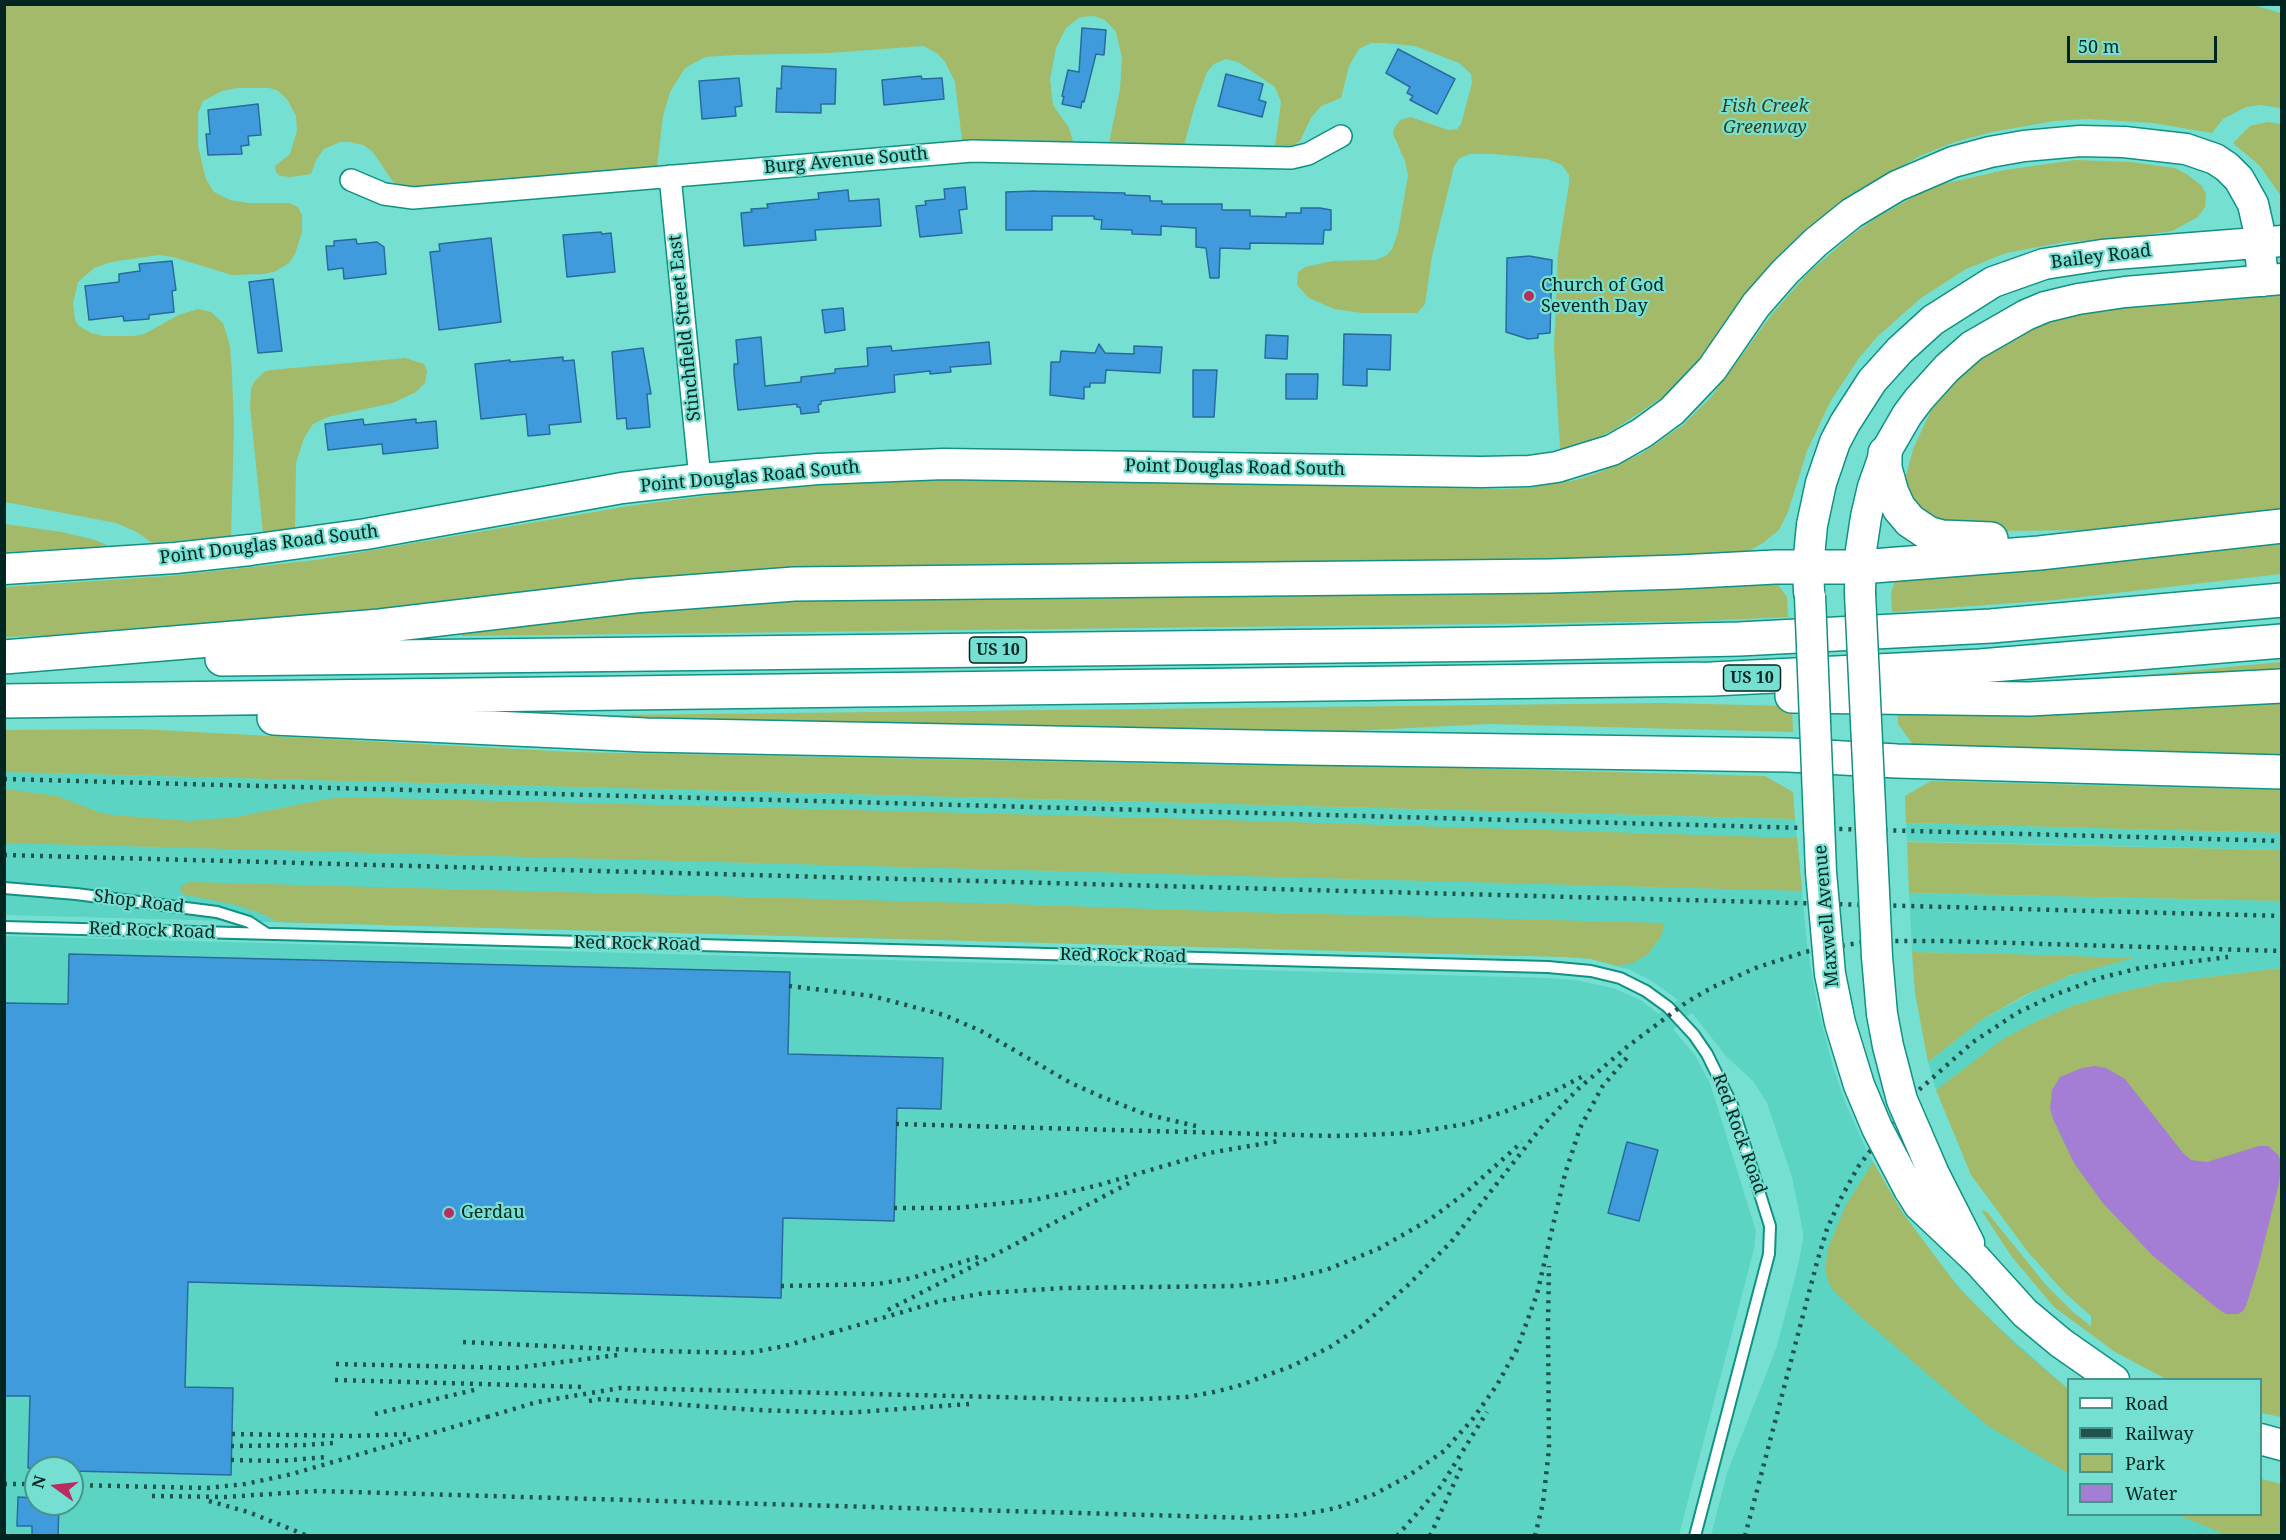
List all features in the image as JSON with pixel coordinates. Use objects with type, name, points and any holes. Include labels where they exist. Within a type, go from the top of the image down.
[{"type":"highway","points":[[1886,453],[1886,476],[1899,508],[1916,526],[1934,535],[2043,541],[2149,541]]},
{"type":"highway","points":[[4,659],[380,626],[634,596],[794,584],[1612,575],[1775,567],[1809,581],[1860,580],[2039,553],[2282,526]]},
{"type":"highway","name":"US 10","points":[[4,659],[1645,642],[1924,630],[2282,600]]},
{"type":"highway","name":"US 10","points":[[4,703],[1712,680],[1926,670],[2282,641]]},
{"type":"highway","points":[[1524,683],[1766,695],[1979,699],[2071,698],[2282,686]]},
{"type":"highway","points":[[4,703],[602,734],[1816,756],[1901,761],[2282,772]]},
{"type":"main road","name":"Point Douglas Road South","points":[[4,569],[174,558],[291,545],[366,534],[622,488],[818,469],[908,464],[1481,472],[1536,470],[1573,463],[1626,443],[1672,411],[1712,369],[1756,306],[1785,272],[1816,242],[1852,213],[1897,186],[1953,162],[2024,146],[2080,141],[2116,141],[2179,147],[2208,156],[2227,167],[2243,186],[2271,242],[2272,280]]},
{"type":"main road","name":"Bailey Road","points":[[1809,581],[1812,525],[1818,494],[1827,464],[1845,423],[1886,364],[1914,336],[1953,305],[2000,279],[2065,260],[2271,242]]},
{"type":"main road","name":"Bailey Road","points":[[1860,580],[1869,503],[1886,453],[1919,399],[1947,368],[1983,339],[2026,315],[2062,302],[2090,297],[2272,280]]},
{"type":"main road","name":"Maxwell Avenue","points":[[1860,580],[1876,957],[1882,1014],[1902,1100],[1934,1174],[1977,1260]]},
{"type":"main road","name":"Maxwell Avenue","points":[[1809,581],[1825,933],[1836,1002],[1859,1085],[1877,1128],[1919,1205],[1977,1260],[2025,1313],[2061,1343],[2111,1378]]},
{"type":"main road","points":[[2262,1440],[2282,1445]]},
{"type":"street","name":"Burg Avenue South","points":[[351,180],[384,194],[413,198],[972,151],[1291,158],[1308,154],[1341,136]]},
{"type":"street","name":"Stinchfield Street East","points":[[670,176],[700,479]]},
{"type":"lane","name":"Shop Road","points":[[4,888],[76,894],[217,912],[249,922],[267,934]]},
{"type":"lane","name":"Red Rock Road","points":[[4,927],[1548,967],[1591,971],[1629,982],[1646,990],[1676,1014],[1694,1035],[1715,1067],[1732,1105],[1771,1232],[1769,1254],[1695,1536]]},
{"type":"shaded area","points":[[5,772],[1795,819],[1807,944],[1817,1004],[1833,1067],[1846,1104],[1866,1149],[1893,1198],[1928,1250],[1976,1307],[2067,1388],[2067,1516],[2262,1516],[2262,1479],[2281,1484],[2281,1535],[1711,1535],[1727,1473],[1776,1349],[1796,1274],[1803,1231],[1792,1177],[1767,1103],[1754,1082],[1726,1056],[1692,1013],[1673,1029],[1695,1055],[1710,1083],[1756,1231],[1754,1249],[1679,1535],[5,1535],[5,936],[1548,978],[1575,980],[1613,988],[1641,1000],[1659,1014],[1678,1000],[1652,981],[1630,970],[1591,959],[5,915]]},
{"type":"shaded area","points":[[1906,823],[2281,833],[2281,850],[1907,841]]},
{"type":"shaded area","points":[[1909,893],[2281,901],[2281,968],[2161,983],[2072,1006],[2004,1039],[1936,1090],[1928,1062],[1983,1019],[2048,984],[2095,967],[2130,958],[1912,952]]},
{"type":"green space","name":"Fish Creek Greenway","points":[[2249,4],[2281,13],[2281,108],[2260,105],[2246,107],[2223,119],[2212,133],[2153,123],[2088,119],[2054,121],[1992,132],[1955,142],[1920,156],[1851,194],[1803,232],[1754,283],[1695,365],[1663,397],[1615,429],[1595,439],[1560,449],[1554,348],[1558,253],[1569,183],[1569,175],[1562,165],[1547,159],[1494,154],[1470,154],[1460,158],[1454,166],[1432,256],[1425,304],[1417,313],[1362,313],[1334,309],[1309,298],[1297,285],[1298,272],[1305,267],[1333,261],[1376,260],[1387,255],[1392,249],[1398,232],[1408,176],[1405,161],[1393,134],[1400,120],[1411,117],[1448,130],[1457,129],[1461,124],[1472,83],[1471,74],[1459,63],[1415,46],[1371,43],[1359,49],[1349,66],[1341,98],[1321,106],[1311,118],[1300,141],[1292,146],[1282,147],[1275,147],[1281,102],[1275,87],[1238,62],[1226,59],[1214,64],[1207,72],[1184,145],[1109,143],[1120,89],[1122,58],[1116,32],[1105,20],[1094,16],[1080,17],[1066,28],[1056,48],[1050,79],[1053,105],[1069,128],[1073,141],[962,140],[955,82],[945,62],[938,54],[924,46],[828,53],[705,57],[685,68],[670,92],[663,116],[657,167],[417,187],[405,187],[394,183],[372,151],[363,145],[350,142],[340,142],[324,149],[316,160],[311,174],[280,176],[275,166],[290,154],[297,131],[296,116],[287,99],[277,90],[269,88],[237,88],[222,91],[203,101],[198,113],[198,146],[206,179],[214,192],[230,200],[248,203],[289,203],[298,207],[302,215],[302,232],[295,254],[289,263],[276,271],[265,274],[232,275],[159,255],[111,262],[94,268],[78,282],[73,303],[75,320],[79,326],[91,333],[104,336],[144,334],[179,315],[198,309],[211,312],[223,323],[230,346],[234,427],[231,536],[152,543],[137,532],[116,523],[5,502],[5,5]]},
{"type":"green space","points":[[2268,122],[2281,124],[2281,196],[2260,166],[2233,143],[2250,126]]},
{"type":"green space","points":[[2076,160],[2131,162],[2175,168],[2202,186],[2206,194],[2205,207],[2198,217],[2172,231],[2124,238],[2065,242],[2006,253],[1966,269],[1921,298],[1877,337],[1859,358],[1830,402],[1807,451],[1788,512],[1779,530],[1763,543],[1738,557],[1039,572],[212,630],[5,637],[5,587],[170,576],[316,560],[629,506],[757,489],[831,483],[948,479],[1501,489],[1529,488],[1576,480],[1641,454],[1683,425],[1711,397],[1772,314],[1808,273],[1853,234],[1876,218],[1939,185],[2005,170]]},
{"type":"green space","points":[[2281,293],[2281,514],[2092,530],[2000,531],[1953,530],[1914,509],[1906,476],[1913,449],[1936,400],[1978,359],[2013,337],[2062,316],[2144,303]]},
{"type":"green space","points":[[405,358],[424,364],[427,371],[425,383],[416,392],[393,403],[328,417],[313,424],[304,438],[296,463],[295,528],[263,532],[250,407],[251,389],[254,382],[264,372],[270,370]]},
{"type":"green space","points":[[5,524],[62,532],[109,546],[5,552]]},
{"type":"green space","points":[[2281,543],[2281,574],[2055,600],[1892,612],[1891,592],[1896,579],[2049,568]]},
{"type":"green space","points":[[1774,579],[1787,597],[1788,617],[1700,621],[462,636],[462,625],[715,598]]},
{"type":"green space","points":[[2281,662],[2281,674],[2038,684],[2167,673]]},
{"type":"green space","points":[[2281,696],[2281,762],[1917,750],[1898,724],[1897,708]]},
{"type":"green space","points":[[1661,703],[1792,706],[1793,732],[1489,724],[1290,734],[528,716]]},
{"type":"green space","points":[[139,729],[573,752],[1227,765],[1308,764],[1765,776],[1793,792],[1795,819],[5,772],[5,730]]},
{"type":"green space","points":[[1931,781],[2281,790],[2281,833],[1906,823],[1905,796]]},
{"type":"green space","points":[[5,789],[57,796],[101,813],[189,821],[236,817],[346,797],[1159,818],[1797,838],[1802,891],[5,843]]},
{"type":"green space","points":[[1907,842],[2281,850],[2281,901],[1909,893]]},
{"type":"green space","points":[[189,882],[1665,923],[1660,938],[1648,954],[1633,963],[1618,966],[1591,959],[1566,957],[277,922],[237,905],[182,894],[180,887]]},
{"type":"green space","points":[[1912,952],[2134,958],[2071,975],[2025,995],[1983,1019],[1928,1062],[1915,993]]},
{"type":"green space","points":[[2281,968],[2281,1417],[2262,1413],[2262,1378],[2164,1378],[2115,1352],[2054,1307],[2012,1257],[1981,1210],[1987,1212],[2046,1285],[2091,1326],[2091,1316],[2065,1293],[2028,1252],[1971,1175],[1936,1090],[2003,1039],[2037,1021],[2072,1006],[2161,983]]},
{"type":"green space","points":[[1873,1162],[1902,1212],[1958,1287],[2014,1343],[2067,1388],[2067,1472],[1988,1426],[1861,1317],[1832,1289],[1825,1268],[1828,1248],[1846,1205]]},
{"type":"green space","points":[[2262,1479],[2281,1484],[2281,1535],[2227,1535],[2180,1516],[2262,1516]]},
{"type":"water","points":[[2095,1066],[2106,1068],[2125,1079],[2191,1160],[2207,1162],[2259,1146],[2268,1146],[2278,1155],[2281,1161],[2279,1183],[2258,1267],[2247,1303],[2243,1311],[2238,1314],[2226,1314],[2218,1309],[2152,1255],[2102,1202],[2074,1163],[2053,1119],[2050,1108],[2052,1090],[2060,1077],[2082,1068]]},
{"type":"building","points":[[1082,28],[1106,30],[1104,55],[1096,54],[1081,108],[1062,104],[1064,97],[1062,96],[1068,70],[1079,72]]},
{"type":"building","points":[[1398,49],[1455,79],[1437,114],[1410,100],[1413,96],[1407,93],[1410,87],[1386,73]]},
{"type":"building","points":[[782,66],[836,69],[835,104],[821,104],[821,113],[776,112],[777,88],[781,89]]},
{"type":"building","points":[[1226,74],[1263,84],[1259,100],[1266,102],[1262,117],[1218,106]]},
{"type":"building","points":[[921,76],[922,79],[942,78],[944,99],[884,105],[882,80]]},
{"type":"building","points":[[739,78],[742,106],[735,107],[736,116],[702,119],[699,81]]},
{"type":"building","points":[[258,104],[261,135],[248,136],[249,145],[241,146],[242,154],[208,155],[206,134],[210,134],[208,110]]},
{"type":"building","points":[[965,187],[967,209],[959,210],[962,233],[920,237],[916,206],[926,205],[925,201],[945,199],[944,189]]},
{"type":"building","points":[[848,190],[849,201],[879,199],[881,226],[815,230],[816,240],[744,246],[741,213],[752,212],[751,209],[768,208],[767,204],[819,199],[818,193]]},
{"type":"building","points":[[1006,192],[1125,193],[1125,195],[1150,196],[1150,201],[1162,201],[1162,204],[1222,204],[1222,210],[1250,210],[1250,216],[1286,217],[1286,213],[1301,213],[1301,208],[1320,208],[1331,210],[1331,230],[1324,230],[1323,244],[1250,243],[1250,249],[1220,248],[1219,278],[1210,278],[1206,248],[1196,247],[1196,228],[1161,226],[1161,235],[1132,234],[1132,230],[1101,229],[1102,220],[1094,219],[1094,216],[1052,216],[1052,230],[1006,230]]},
{"type":"building","points":[[601,232],[602,234],[611,233],[615,272],[567,277],[563,235]]},
{"type":"building","points":[[491,238],[501,322],[439,330],[430,252],[440,251],[439,244]]},
{"type":"building","points":[[356,239],[357,244],[377,242],[384,247],[386,274],[344,279],[343,268],[328,270],[326,246],[334,246],[334,241]]},
{"type":"building","name":"Church of God Seventh Day","points":[[1529,256],[1552,260],[1550,333],[1538,334],[1538,338],[1528,339],[1506,332],[1507,258]]},
{"type":"building","points":[[172,261],[176,290],[172,291],[174,312],[149,315],[149,319],[124,321],[123,316],[89,320],[85,286],[119,282],[119,274],[140,271],[139,264]]},
{"type":"building","points":[[273,279],[282,351],[258,353],[249,282]]},
{"type":"building","points":[[843,308],[845,330],[825,333],[822,310]]},
{"type":"building","points":[[1344,334],[1391,335],[1390,370],[1367,369],[1367,386],[1343,385]]},
{"type":"building","points":[[1266,335],[1288,336],[1287,359],[1265,358]]},
{"type":"building","points":[[761,337],[765,386],[801,382],[801,377],[835,373],[835,369],[868,366],[867,348],[891,346],[892,351],[989,342],[991,364],[950,367],[951,372],[930,374],[930,371],[894,375],[895,392],[821,401],[818,405],[819,412],[801,414],[797,404],[738,410],[734,373],[734,364],[738,364],[736,340]]},
{"type":"building","points":[[1099,344],[1105,353],[1134,354],[1134,346],[1162,347],[1160,373],[1106,370],[1105,383],[1090,383],[1090,387],[1084,387],[1084,399],[1050,395],[1051,362],[1060,362],[1061,351],[1095,353]]},
{"type":"building","points":[[643,348],[651,394],[647,394],[650,427],[627,429],[626,418],[617,419],[612,352]]},
{"type":"building","points":[[563,357],[563,361],[574,360],[581,422],[549,425],[550,434],[528,436],[526,414],[481,419],[475,364]]},
{"type":"building","points":[[1193,370],[1217,370],[1214,417],[1193,417]]},
{"type":"building","points":[[1286,374],[1318,374],[1317,399],[1286,399]]},
{"type":"building","points":[[363,419],[364,425],[416,419],[416,423],[436,421],[438,448],[383,454],[382,444],[328,450],[325,424]]},
{"type":"building","name":"Gerdau","points":[[69,954],[790,972],[788,1054],[943,1058],[941,1109],[897,1108],[894,1221],[783,1218],[781,1298],[188,1282],[185,1387],[233,1388],[231,1475],[84,1471],[84,1456],[28,1456],[30,1396],[4,1396],[4,1003],[68,1004]]},
{"type":"building","points":[[1627,1142],[1658,1150],[1639,1221],[1608,1213]]},
{"type":"building","points":[[18,1497],[24,1497],[24,1516],[59,1516],[58,1536],[32,1536],[32,1526],[17,1526]]},
{"type":"railway","points":[[4,779],[2282,841]]},
{"type":"railway","points":[[4,855],[2282,916]]},
{"type":"railway","points":[[487,1417],[537,1402],[620,1388],[1121,1400],[1187,1397],[1238,1386],[1292,1366],[1330,1347],[1363,1325],[1407,1286],[1451,1242],[1543,1125],[1578,1089],[1628,1046],[1687,1002],[1713,987],[1758,967],[1805,952],[1870,941],[1945,941],[2282,951]]},
{"type":"railway","points":[[1745,1536],[1827,1229],[1858,1167],[1911,1097],[1973,1042],[2017,1013],[2054,995],[2100,978],[2140,968],[2228,957]]},
{"type":"railway","points":[[789,986],[872,996],[944,1015],[981,1031],[1071,1083],[1102,1097],[1145,1114],[1196,1126]]},
{"type":"railway","points":[[1516,1352],[1537,1294],[1565,1174],[1580,1128],[1602,1087],[1630,1054]]},
{"type":"railway","points":[[896,1124],[1335,1136],[1411,1133],[1466,1124],[1504,1112],[1551,1093],[1587,1074]]},
{"type":"railway","points":[[894,1208],[956,1208],[1034,1200],[1095,1186],[1209,1153],[1279,1141]]},
{"type":"railway","points":[[831,1333],[940,1301],[985,1293],[1064,1288],[1235,1286],[1279,1281],[1326,1270],[1378,1249],[1429,1220],[1464,1194],[1522,1142]]},
{"type":"railway","points":[[1023,1239],[1129,1183]]},
{"type":"railway","points":[[888,1310],[1031,1236]]},
{"type":"railway","points":[[781,1286],[878,1284],[912,1278],[981,1256]]},
{"type":"railway","points":[[1535,1536],[1543,1503],[1549,1449],[1549,1266]]},
{"type":"railway","points":[[463,1342],[748,1353],[785,1346],[838,1331]]},
{"type":"railway","points":[[152,1496],[225,1497],[317,1491],[1251,1518],[1300,1515],[1336,1508],[1375,1494],[1408,1476],[1444,1451],[1472,1420],[1497,1385],[1519,1345]]},
{"type":"railway","points":[[336,1364],[514,1368],[618,1355]]},
{"type":"railway","points":[[335,1380],[585,1387]]},
{"type":"railway","points":[[375,1414],[478,1389]]},
{"type":"railway","points":[[589,1401],[601,1399],[756,1410],[845,1413],[969,1404]]},
{"type":"railway","points":[[1397,1536],[1441,1486],[1487,1412]]},
{"type":"railway","points":[[84,1485],[207,1488],[245,1484],[292,1474],[494,1415]]},
{"type":"railway","points":[[232,1434],[353,1436],[408,1434]]},
{"type":"railway","points":[[231,1446],[334,1443]]},
{"type":"railway","points":[[231,1460],[279,1461],[326,1457]]},
{"type":"railway","points":[[1430,1536],[1461,1468]]},
{"type":"railway","points":[[4,1484],[24,1484]]},
{"type":"railway","points":[[209,1501],[248,1512],[308,1536]]},
{"type":"place","name":"Church of God Seventh Day","points":[[1529,296]]},
{"type":"place","name":"Gerdau","points":[[449,1213]]}]
